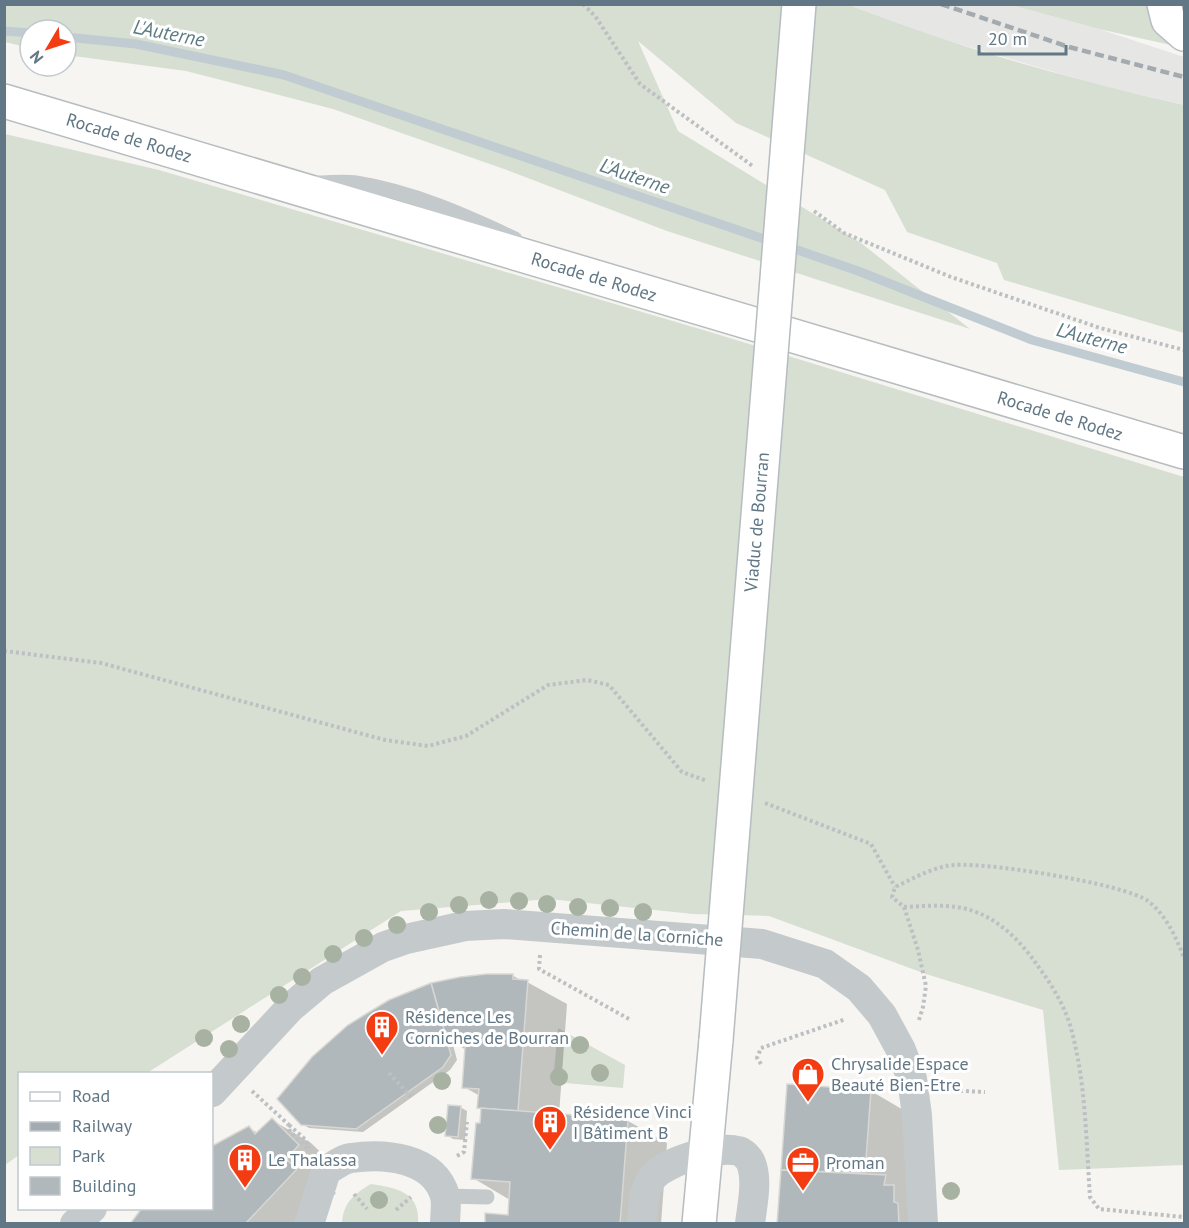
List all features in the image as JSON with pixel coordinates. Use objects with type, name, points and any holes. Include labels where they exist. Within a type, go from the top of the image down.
[{"type":"main road","name":"Viaduc de Bourran","points":[[699,1224],[716,1040],[799,4]]},
{"type":"main road","points":[[1164,4],[1168,20],[1185,34]]},
{"type":"main road","name":"Rocade de Rodez","points":[[4,101],[1185,452]]},
{"type":"street","name":"Chemin de la Corniche","points":[[213,1091],[290,1008],[322,981],[383,947],[406,939],[465,926],[504,924],[762,944],[825,964],[859,988],[882,1015],[901,1050],[912,1080],[917,1115],[923,1224]]},
{"type":"street","points":[[642,1224],[648,1184],[657,1172],[705,1152],[737,1150],[745,1154],[751,1164],[754,1179],[750,1224]]},
{"type":"street","points":[[309,1224],[326,1170],[349,1158],[388,1156],[407,1159],[435,1177],[445,1210]]},
{"type":"street","points":[[75,1224],[91,1210]]},
{"type":"lane","points":[[445,1210],[487,1197]]},
{"type":"path","points":[[583,4],[595,16],[640,84],[760,172]]},
{"type":"path","points":[[807,206],[844,233],[951,277],[1100,328],[1185,350]]},
{"type":"path","points":[[4,651],[100,663],[385,741],[428,746],[466,736],[548,685],[587,680],[609,685],[682,772],[716,784]]},
{"type":"path","points":[[760,802],[871,844],[895,887],[892,897],[904,907],[918,950],[926,986],[918,1024]]},
{"type":"path","points":[[895,887],[923,873],[947,865],[975,864],[1051,875],[1119,890],[1146,900],[1163,916],[1185,958]]},
{"type":"path","points":[[904,907],[940,905],[975,912],[1002,926],[1027,950],[1052,985],[1069,1024],[1081,1073],[1090,1197],[1099,1209],[1185,1217]]},
{"type":"path","points":[[552,976],[629,1019]]},
{"type":"path","points":[[761,1064],[757,1058],[761,1048],[840,1021]]},
{"type":"path","points":[[389,1073],[411,1097]]},
{"type":"path","points":[[934,1090],[985,1092]]},
{"type":"path","points":[[271,1107],[288,1124],[290,1132],[304,1142]]},
{"type":"path","points":[[457,1156],[464,1152],[467,1122]]},
{"type":"path","points":[[354,1194],[367,1209]]},
{"type":"path","points":[[396,1210],[411,1197]]},
{"type":"shaded area","points":[[849,5],[1011,5],[1099,29],[1184,57],[1184,105],[1095,84],[915,31]]},
{"type":"green space","points":[[4,5],[849,5],[973,49],[1184,105],[1184,333],[1004,280],[997,263],[907,232],[885,190],[736,123],[638,41],[678,131],[861,243],[970,329],[667,231],[504,169],[333,109],[186,71],[78,57],[78,18],[18,18],[18,45],[5,42]]},
{"type":"green space","points":[[1011,5],[1184,5],[1184,48],[1099,29]]},
{"type":"green space","points":[[5,134],[159,170],[710,332],[1184,477],[1184,1165],[1059,1170],[1043,1010],[926,974],[769,916],[693,914],[549,899],[401,911],[149,1072],[18,1072],[18,1156],[5,1165]]},
{"type":"green space","points":[[558,1028],[625,1065],[623,1088],[553,1082]]},
{"type":"green space","points":[[371,1184],[390,1187],[405,1193],[415,1204],[418,1223],[342,1223],[350,1200]]},
{"type":"building","points":[[487,974],[513,974],[513,979],[528,980],[518,1111],[477,1108],[479,1089],[462,1088],[466,1034],[447,1040],[431,983]]},
{"type":"building","name":"Résidence Les Corniches de Bourran","points":[[431,983],[451,1055],[443,1067],[356,1129],[301,1125],[277,1099],[312,1057],[348,1025],[389,1000]]},
{"type":"building","points":[[787,1084],[871,1090],[865,1173],[781,1170]]},
{"type":"building","points":[[448,1105],[461,1106],[458,1137],[445,1136]]},
{"type":"building","name":"Résidence Vinci I Bâtiment B","points":[[481,1108],[628,1119],[620,1224],[485,1224],[485,1213],[508,1215],[510,1182],[471,1179],[476,1123],[480,1123]]},
{"type":"building","name":"Le Thalassa","points":[[272,1118],[299,1145],[286,1159],[297,1169],[245,1224],[130,1224],[140,1210],[213,1210],[213,1145],[249,1126],[255,1134]]},
{"type":"building","points":[[781,1170],[886,1175],[884,1185],[894,1185],[894,1202],[898,1203],[899,1224],[777,1224]]},
{"type":"waterway","name":"L'Auterne","points":[[4,31],[18,32]]},
{"type":"waterway","name":"L'Auterne","points":[[78,38],[136,44],[284,75],[773,242]]},
{"type":"waterway","name":"L'Auterne","points":[[786,246],[858,271],[1032,340],[1184,382]]},
{"type":"railway","points":[[941,4],[1069,47],[1184,77]]},
{"type":"place","name":"Résidence Les Corniches de Bourran","points":[[382,1056]]},
{"type":"place","name":"Chrysalide Espace Beauté Bien-Etre","points":[[808,1103]]},
{"type":"place","name":"Résidence Vinci I Bâtiment B","points":[[550,1151]]},
{"type":"place","name":"Le Thalassa","points":[[245,1189]]},
{"type":"place","name":"Proman","points":[[803,1192]]}]
